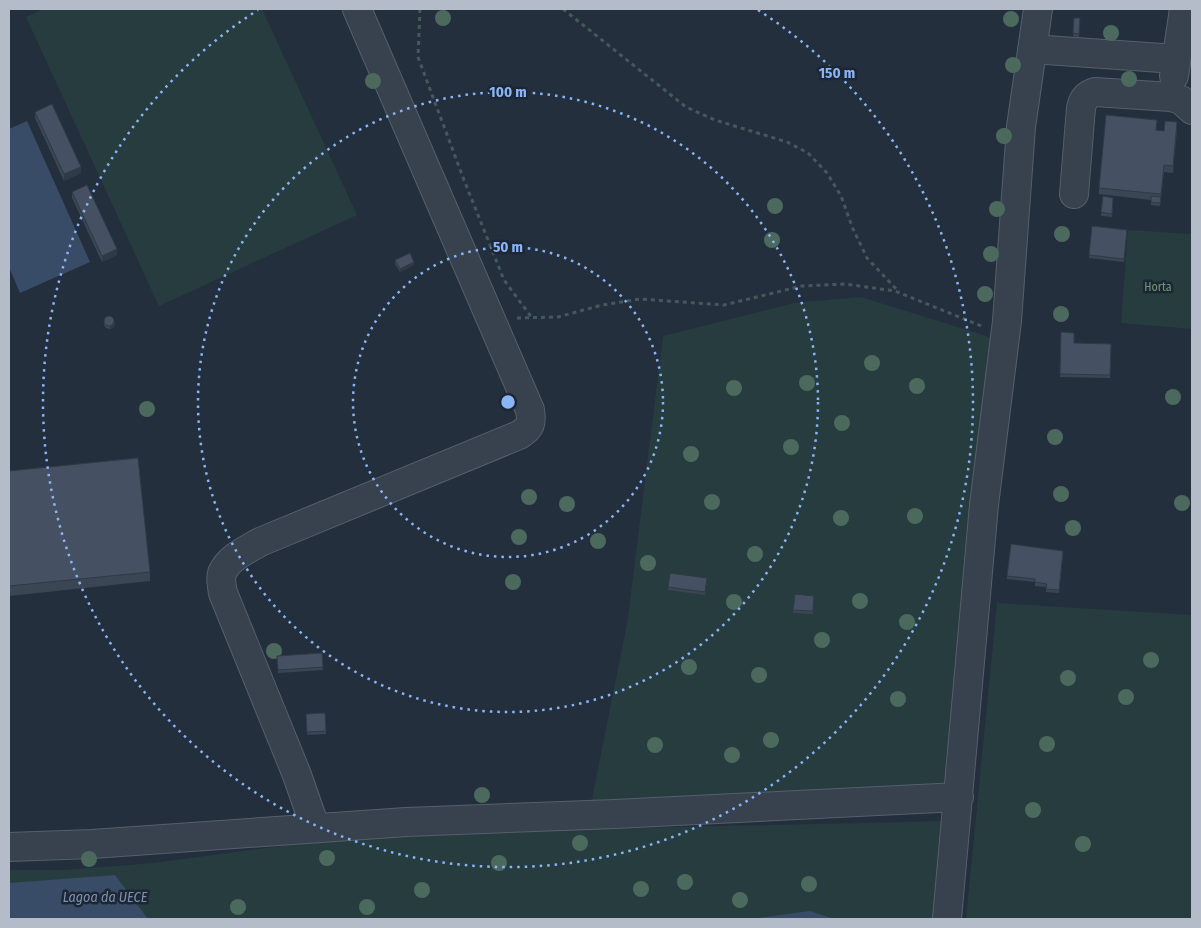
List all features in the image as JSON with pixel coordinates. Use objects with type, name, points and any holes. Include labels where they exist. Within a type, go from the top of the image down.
[{"type":"lane","points":[[316,828],[297,775],[223,593],[222,573],[238,554],[260,542],[500,443],[528,430],[532,422],[530,410],[357,9]]},
{"type":"lane","points":[[948,919],[984,505],[1005,335],[1021,127],[1038,9]]},
{"type":"lane","points":[[1074,194],[1081,108],[1086,97],[1095,92],[1182,104],[1176,59],[1184,9]]},
{"type":"lane","points":[[1032,49],[1176,59]]},
{"type":"lane","points":[[9,847],[92,844],[406,822],[959,797]]},
{"type":"path","points":[[420,9],[418,57],[504,280],[532,318]]},
{"type":"path","points":[[563,9],[686,107],[705,116],[786,142],[808,152],[827,173],[841,196],[853,229],[867,258],[902,294]]},
{"type":"path","points":[[490,318],[558,317],[602,305],[640,299],[724,304],[802,286],[845,284],[902,294],[1005,335]]},
{"type":"green space","points":[[43,9],[262,9],[357,215],[159,306],[26,17]]},
{"type":"green space","name":"Horta","points":[[1128,230],[1192,234],[1192,329],[1121,323]]},
{"type":"green space","points":[[861,297],[993,338],[952,789],[590,809],[627,624],[663,336],[794,303]]},
{"type":"green space","points":[[997,603],[1192,615],[1192,919],[966,919]]},
{"type":"green space","points":[[946,821],[938,919],[9,919],[9,870],[66,870],[153,863],[372,834]]},
{"type":"water","points":[[27,121],[90,262],[20,293],[9,267],[9,129]]},
{"type":"water","name":"Lagoa da UECE","points":[[115,875],[148,919],[9,919],[9,883]]},
{"type":"water","points":[[810,911],[834,919],[751,919]]},
{"type":"building","points":[[1074,18],[1080,18],[1079,34],[1073,33]]},
{"type":"building","points":[[52,104],[81,167],[64,174],[35,112]]},
{"type":"building","points":[[1106,115],[1157,120],[1156,130],[1164,131],[1165,121],[1177,122],[1173,166],[1164,165],[1161,194],[1099,188]]},
{"type":"building","points":[[87,185],[117,249],[102,256],[72,192]]},
{"type":"building","points":[[1103,196],[1113,198],[1112,214],[1101,212]]},
{"type":"building","points":[[1151,196],[1161,197],[1160,203],[1151,202]]},
{"type":"building","points":[[1092,226],[1127,230],[1124,259],[1089,255]]},
{"type":"building","points":[[410,253],[414,262],[400,269],[395,260]]},
{"type":"building","points":[[107,316],[111,316],[114,321],[113,325],[107,326],[104,323],[104,319]]},
{"type":"building","points":[[1061,332],[1074,333],[1074,343],[1111,344],[1110,375],[1060,374]]},
{"type":"building","points":[[138,458],[150,572],[9,586],[9,471]]},
{"type":"building","points":[[1011,544],[1063,551],[1059,590],[1046,589],[1047,584],[1035,582],[1035,579],[1007,576]]},
{"type":"building","points":[[670,573],[707,578],[705,592],[668,587]]},
{"type":"building","points":[[795,594],[814,596],[813,611],[793,610]]},
{"type":"building","points":[[322,653],[323,667],[278,670],[277,656]]},
{"type":"building","points":[[325,713],[326,731],[307,732],[306,714]]}]
